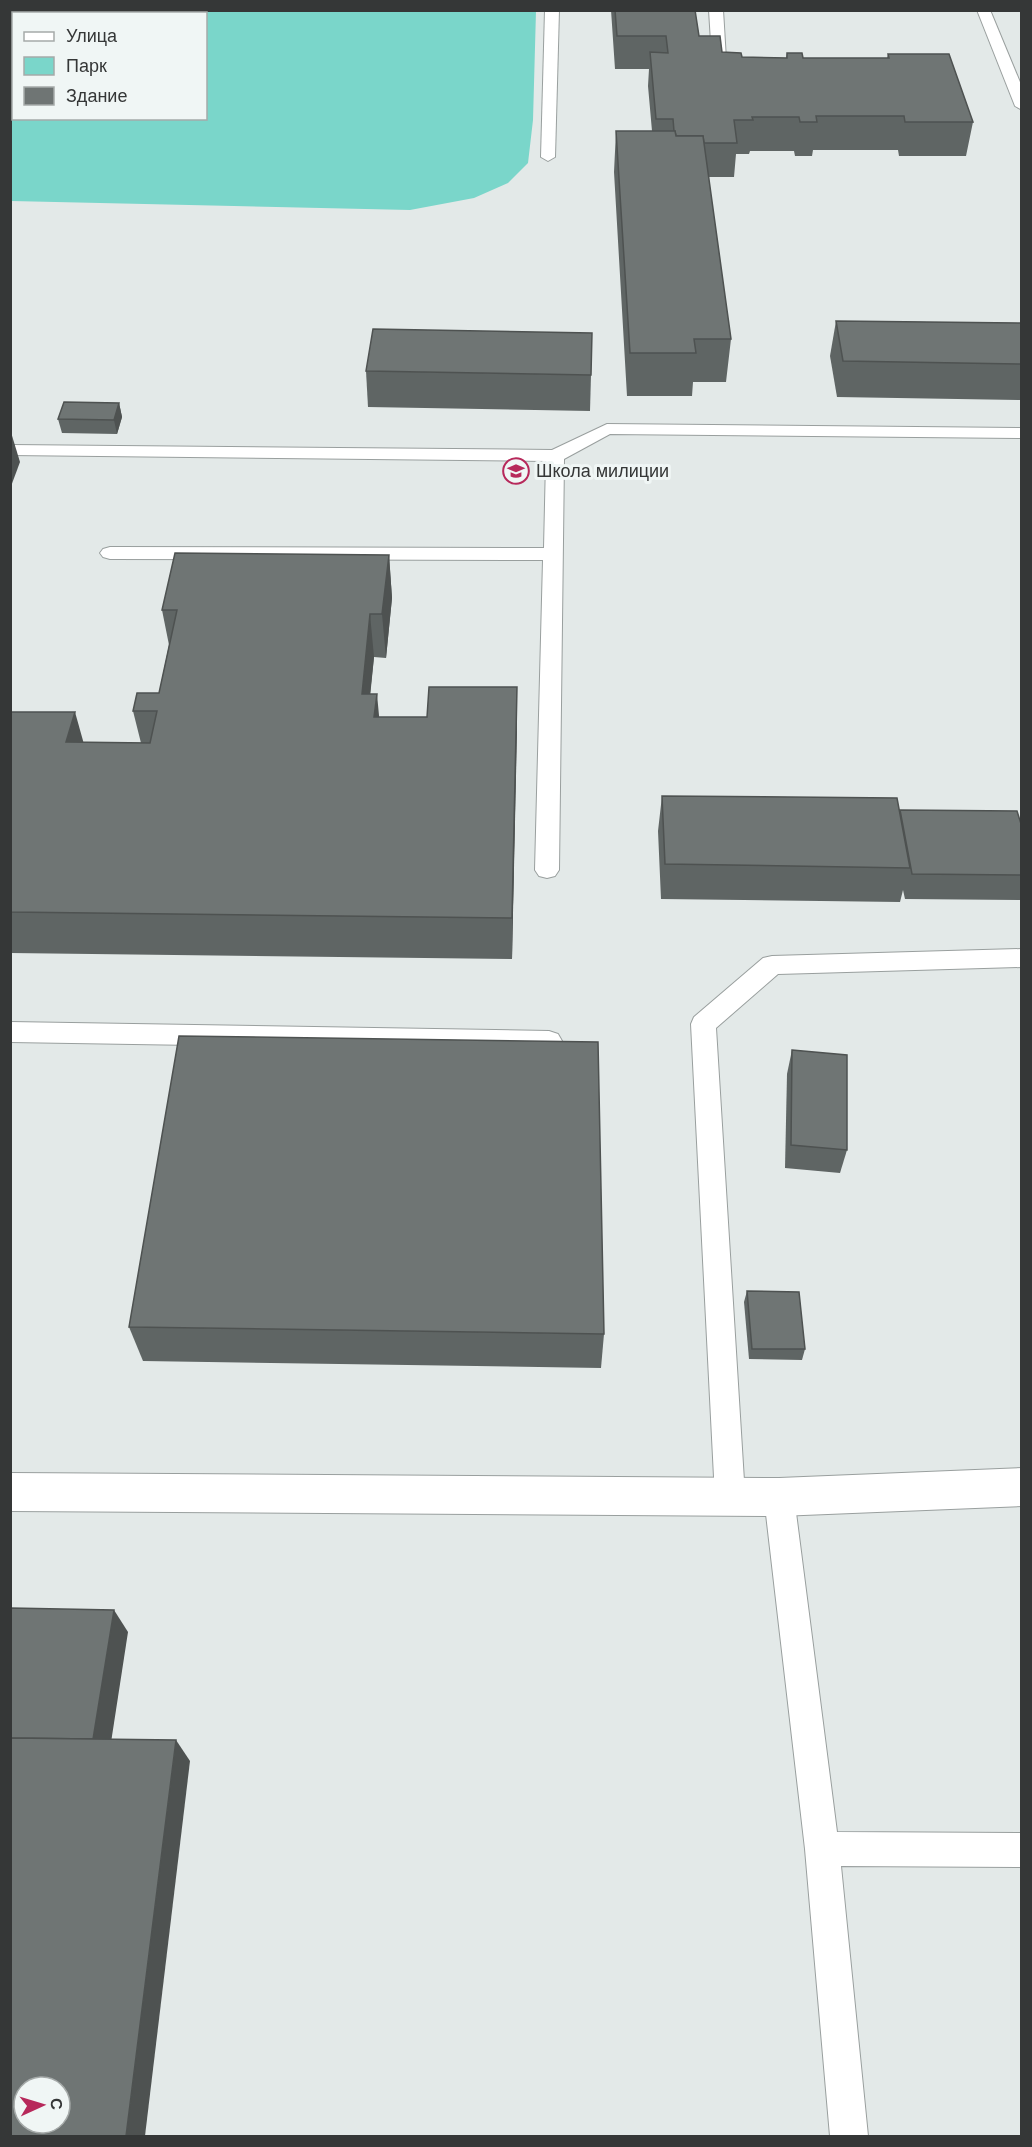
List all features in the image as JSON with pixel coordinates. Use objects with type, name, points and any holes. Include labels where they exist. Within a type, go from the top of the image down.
[{"type":"street","points":[[10,1492],[779,1497],[1022,1487]]},
{"type":"lane","points":[[548,158],[552,10]]},
{"type":"lane","points":[[716,10],[718,59]]},
{"type":"lane","points":[[982,10],[1022,106]]},
{"type":"lane","points":[[10,450],[555,456],[607,429],[1022,433]]},
{"type":"lane","points":[[547,870],[555,456]]},
{"type":"lane","points":[[110,553],[552,554]]},
{"type":"lane","points":[[730,1497],[703,1024],[772,965],[1022,958]]},
{"type":"lane","points":[[10,1032],[549,1041]]},
{"type":"lane","points":[[779,1497],[822,1849],[849,2136]]},
{"type":"lane","points":[[822,1849],[1022,1850]]},
{"type":"green space","points":[[536,11],[533,120],[528,163],[508,183],[474,198],[410,210],[11,201],[11,14],[12,120],[207,120],[207,12],[22,12]]},
{"type":"building","points":[[615,10],[695,10],[699,36],[720,36],[722,52],[741,53],[742,57],[787,58],[787,53],[802,53],[803,58],[889,58],[888,54],[949,54],[973,122],[905,122],[904,116],[816,116],[817,122],[800,122],[799,117],[752,117],[753,120],[734,120],[737,143],[704,143],[703,136],[676,136],[673,119],[656,119],[650,52],[668,53],[666,36],[617,36]]},
{"type":"building","points":[[616,131],[675,131],[676,136],[703,136],[731,339],[694,339],[696,353],[630,353]]},
{"type":"building","points":[[836,321],[1021,323],[1022,364],[843,361]]},
{"type":"building","points":[[373,329],[592,333],[591,375],[366,371]]},
{"type":"building","points":[[64,402],[119,403],[114,420],[58,419]]},
{"type":"building","points":[[175,553],[389,555],[382,614],[370,614],[362,694],[377,694],[374,717],[427,717],[429,687],[517,687],[512,918],[10,912],[10,712],[75,712],[66,742],[150,743],[157,711],[133,711],[137,693],[159,693],[177,610],[162,610]]},
{"type":"building","points":[[662,796],[897,798],[910,868],[665,864]]},
{"type":"building","points":[[900,810],[1017,811],[1022,827],[1022,875],[912,874]]},
{"type":"building","points":[[179,1036],[598,1042],[604,1334],[129,1327]]},
{"type":"building","points":[[792,1050],[847,1055],[847,1150],[791,1145]]},
{"type":"building","points":[[747,1291],[799,1292],[805,1349],[752,1349]]},
{"type":"building","points":[[10,1608],[114,1610],[93,1739],[10,1738]]},
{"type":"building","points":[[10,1738],[176,1740],[126,2136],[10,2136]]},
{"type":"place","name":"Школа милиции","points":[[516,471]]}]
